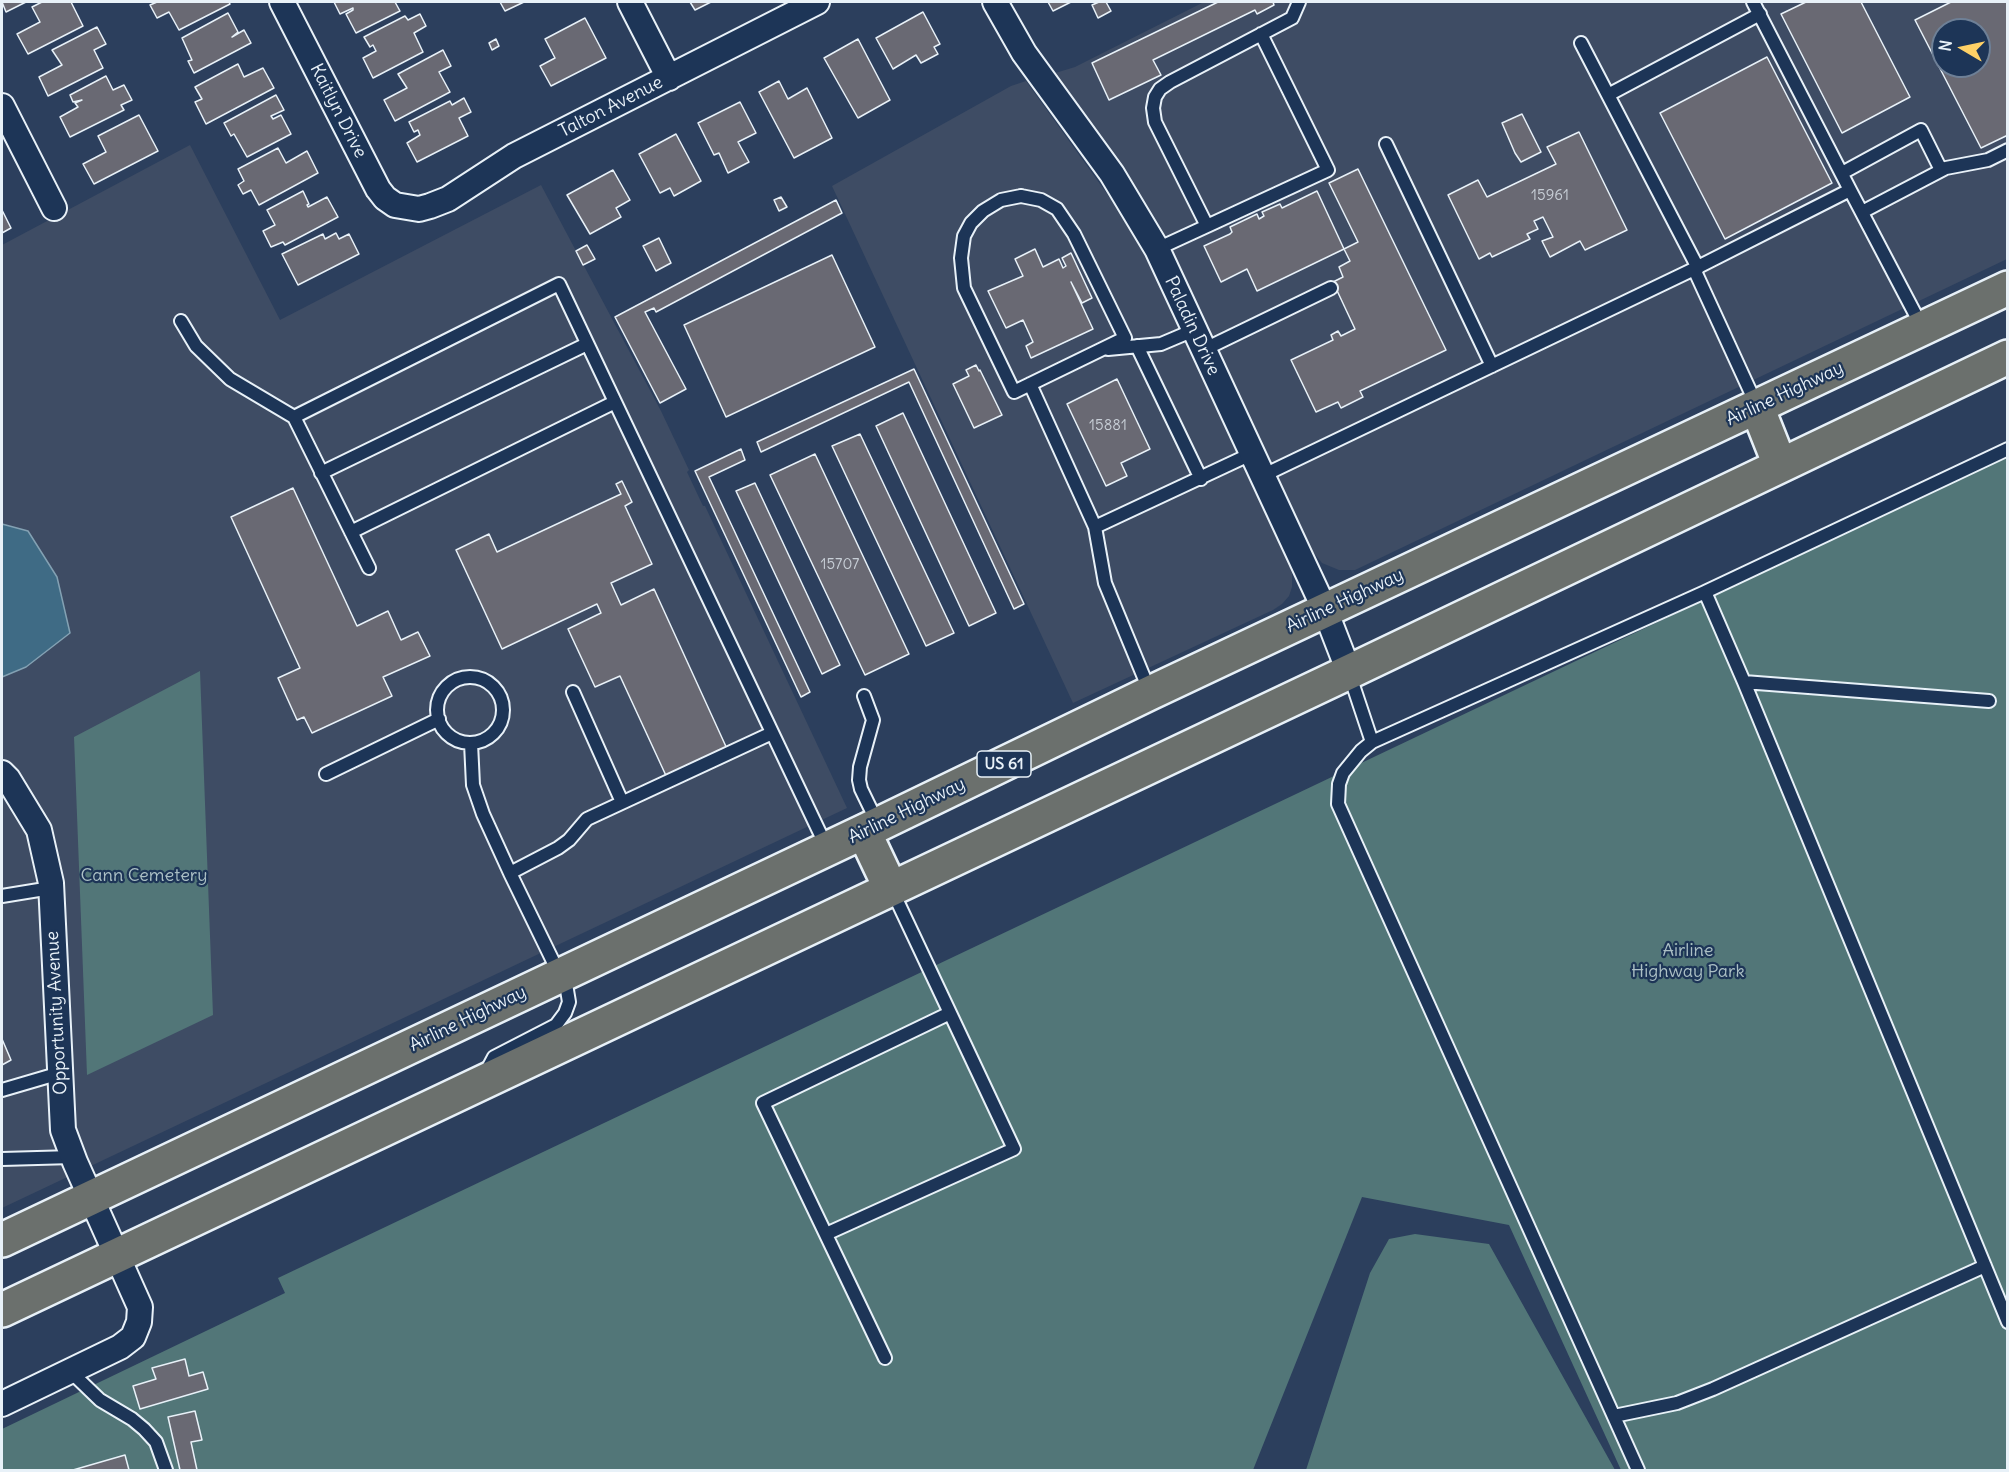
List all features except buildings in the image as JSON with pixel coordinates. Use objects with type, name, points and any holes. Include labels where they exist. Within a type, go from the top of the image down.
[{"type":"highway","name":"Airline Highway","points":[[2,1240],[2007,288]]},
{"type":"highway","points":[[2,1310],[1349,672],[2007,357]]},
{"type":"highway","points":[[1757,407],[1780,465]]},
{"type":"highway","points":[[871,828],[891,889]]},
{"type":"street","name":"Kaitlyn Drive","points":[[282,2],[378,189],[390,202],[406,208]]},
{"type":"street","points":[[630,2],[669,78]]},
{"type":"street","name":"Talton Avenue","points":[[406,208],[430,206],[448,198],[514,156],[817,2]]},
{"type":"street","name":"Paladin Drive","points":[[995,2],[1024,53],[1050,92],[1112,174],[1156,249],[1325,610],[1349,672]]},
{"type":"street","points":[[2,106],[54,208]]},
{"type":"street","name":"Opportunity Avenue","points":[[2,773],[39,830],[51,888],[63,1130],[140,1307],[139,1322],[133,1336],[120,1347],[2,1404]]},
{"type":"lane","points":[[1207,226],[1155,122],[1153,108],[1155,97],[1160,89],[1170,82],[1292,18],[1299,2]]},
{"type":"lane","points":[[1753,2],[1923,328]]},
{"type":"lane","points":[[1608,95],[1760,15]]},
{"type":"lane","points":[[1156,249],[1328,170],[1261,34]]},
{"type":"lane","points":[[1581,43],[1696,269],[1757,407]]},
{"type":"lane","points":[[1842,173],[1920,130],[1941,170]]},
{"type":"lane","points":[[1386,144],[1492,366]]},
{"type":"lane","points":[[1862,212],[1941,170],[1988,160],[2007,150]]},
{"type":"lane","points":[[1262,476],[1696,269],[1850,190]]},
{"type":"lane","points":[[1021,196],[1041,200],[1057,209],[1074,234],[1125,338],[1030,384],[1014,392],[964,288],[961,258],[964,236],[971,223],[983,211],[1001,200],[1021,196]]},
{"type":"lane","points":[[294,417],[559,284],[827,849]]},
{"type":"lane","points":[[1099,350],[1198,340],[1330,288]]},
{"type":"lane","points":[[180,321],[196,346],[230,379],[294,417],[369,568]]},
{"type":"lane","points":[[321,473],[587,344]]},
{"type":"lane","points":[[1137,346],[1201,479]]},
{"type":"lane","points":[[1030,384],[1095,527],[1106,583],[1150,693]]},
{"type":"lane","points":[[351,532],[615,402]]},
{"type":"lane","points":[[1638,1470],[1338,804],[1339,784],[1343,773],[1360,751],[1372,742],[1705,592],[2007,449]]},
{"type":"lane","points":[[1095,527],[1251,454]]},
{"type":"lane","points":[[1705,592],[2007,1322]]},
{"type":"lane","points":[[1349,672],[1372,742]]},
{"type":"lane","points":[[471,676],[482,678],[492,684],[499,692],[503,702],[501,724],[495,733],[486,739],[471,743],[455,740],[447,733],[439,719],[438,703],[442,692],[450,683],[471,676]]},
{"type":"lane","points":[[1744,682],[1989,701]]},
{"type":"lane","points":[[573,692],[622,802]]},
{"type":"lane","points":[[864,696],[873,720],[860,767],[859,780],[871,828]]},
{"type":"lane","points":[[326,774],[439,719]]},
{"type":"lane","points":[[510,873],[558,848],[587,819],[772,732]]},
{"type":"lane","points":[[471,743],[473,785],[483,814],[567,990],[569,1002],[565,1013],[556,1025],[494,1057],[480,1083]]},
{"type":"lane","points":[[2,896],[51,888]]},
{"type":"lane","points":[[826,1234],[1014,1149],[891,889]]},
{"type":"lane","points":[[885,1358],[763,1103],[950,1013]]},
{"type":"lane","points":[[2,1090],[9,1086],[60,1073]]},
{"type":"lane","points":[[2,1159],[74,1157]]},
{"type":"lane","points":[[1614,1416],[1677,1403],[1713,1389],[1984,1266]]},
{"type":"lane","points":[[71,1372],[100,1400],[144,1429],[156,1442],[166,1470]]},
{"type":"shaded area","points":[[1204,2],[2007,2],[2007,259],[1355,570],[1339,570],[1322,563],[1309,547],[1156,224],[1140,196],[1052,74],[1075,67]]},
{"type":"shaded area","points":[[1026,81],[1128,223],[1153,271],[1292,573],[1292,587],[1289,596],[1273,610],[1073,703],[832,186],[1011,86]]},
{"type":"shaded area","points":[[190,145],[280,320],[541,185],[661,411],[689,470],[687,472],[847,808],[2,1208],[2,245]]},
{"type":"shaded area","points":[[2,524],[28,531],[57,577],[70,633],[26,667],[2,677]]},
{"type":"green space","name":"Airline Highway Park","points":[[2007,456],[2007,1470],[1621,1470],[1509,1225],[1362,1197],[1253,1470],[2,1470],[2,1429],[285,1293],[278,1278]]},
{"type":"green space","name":"Cann Cemetery","points":[[200,671],[213,1015],[87,1075],[74,737]]},
{"type":"green space","points":[[1415,1234],[1489,1244],[1615,1470],[1306,1470],[1370,1273],[1389,1239]]}]
